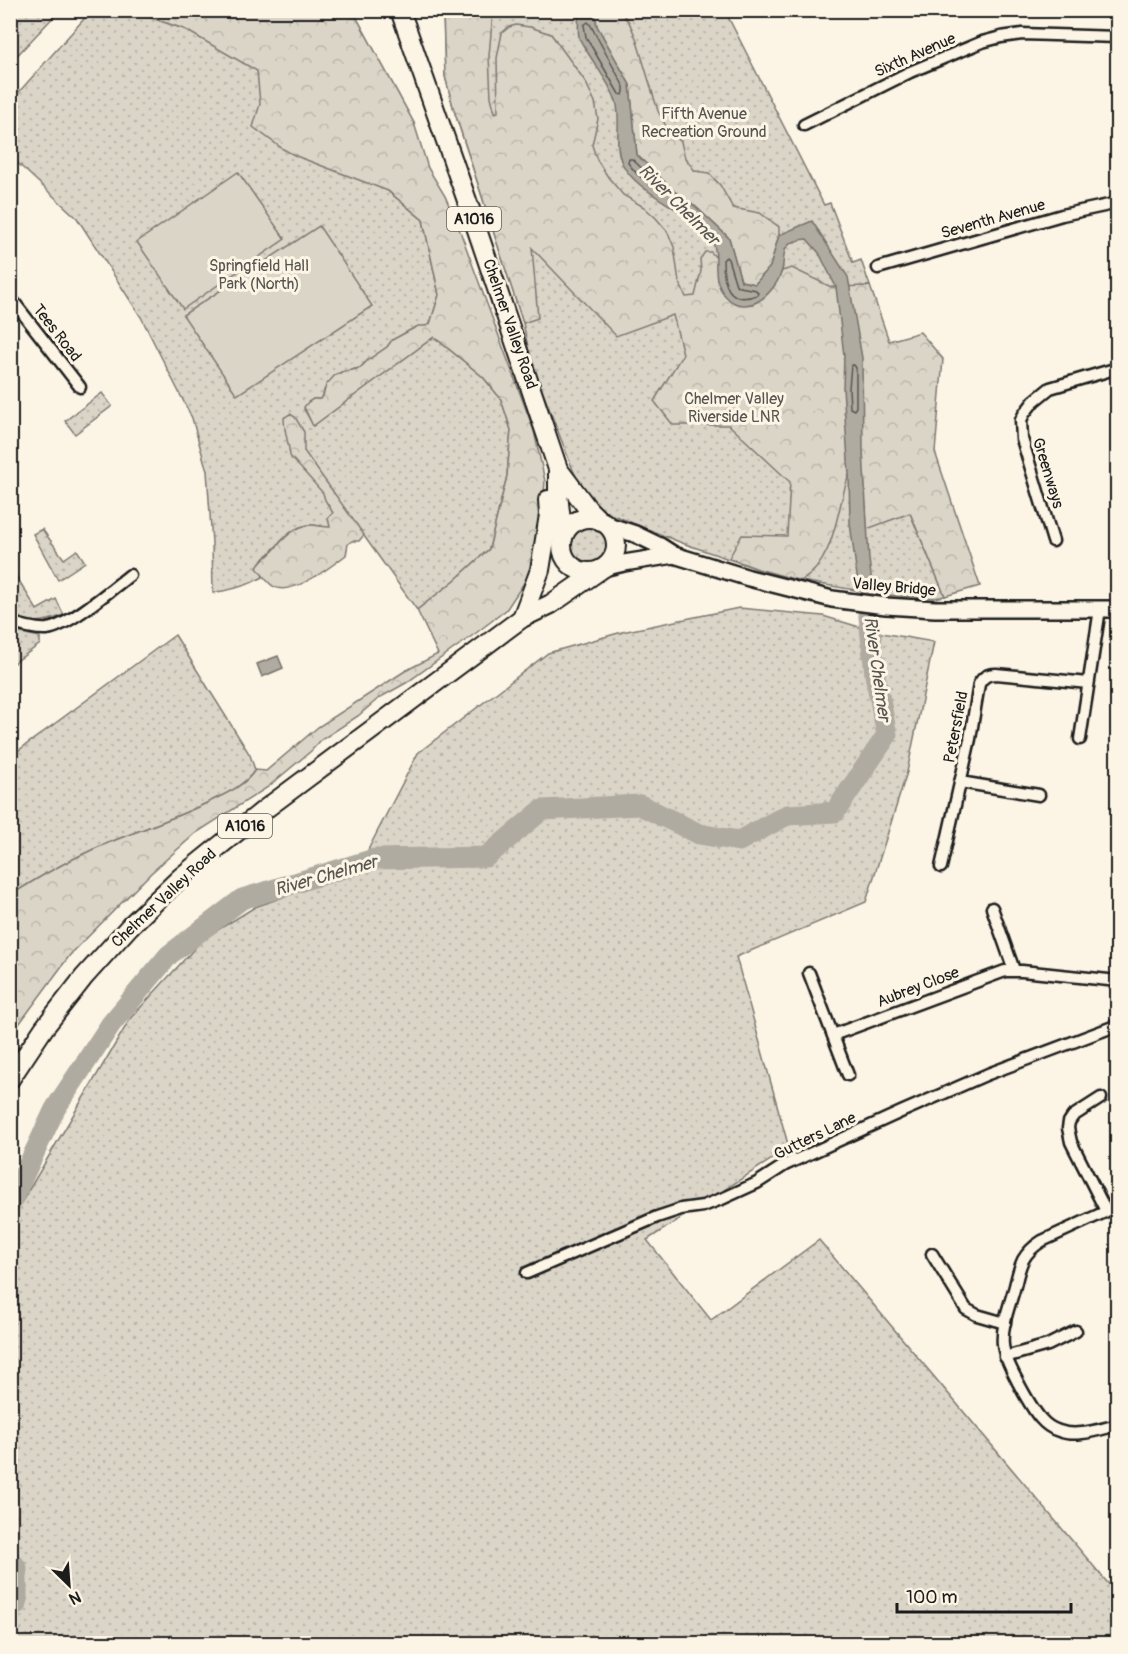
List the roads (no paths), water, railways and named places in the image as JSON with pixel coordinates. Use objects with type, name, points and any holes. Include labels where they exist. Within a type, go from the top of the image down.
[{"type":"main road","name":"Chelmer Valley Road","points":[[400,12],[474,220],[558,469],[562,543],[547,582],[536,601],[522,618]]},
{"type":"main road","name":"A1016","points":[[522,618],[540,570],[549,515],[548,475],[543,451],[544,426]]},
{"type":"main road","name":"Chelmer Valley Road","points":[[558,469],[588,509],[603,523]]},
{"type":"main road","points":[[590,518],[603,523],[612,533],[615,548],[611,559],[601,569],[587,572],[573,567],[566,560],[562,543],[568,527],[578,520],[590,518]]},
{"type":"main road","name":"Chelmer Valley Road","points":[[10,1079],[44,1028],[84,977],[130,926],[181,878],[264,810],[522,618],[551,604],[601,569]]},
{"type":"street","name":"Sixth Avenue","points":[[804,125],[910,72],[982,42],[1022,34],[1118,37]]},
{"type":"street","name":"Seventh Avenue","points":[[878,268],[1062,215],[1118,203]]},
{"type":"street","name":"Tees Road","points":[[10,297],[80,387]]},
{"type":"street","name":"Greenways","points":[[1053,541],[1022,438],[1021,420],[1034,401],[1050,388],[1118,368]]},
{"type":"street","name":"Valley Bridge","points":[[603,523],[635,534],[674,555],[832,599],[935,609],[1118,609]]},
{"type":"street","name":"Valley Bridge","points":[[601,569],[674,555]]},
{"type":"street","points":[[10,622],[32,629],[47,629],[62,625],[130,575]]},
{"type":"street","points":[[1080,739],[1100,609]]},
{"type":"street","name":"Petersfield","points":[[942,867],[970,739],[979,684],[985,676],[996,674],[1088,683]]},
{"type":"street","name":"Petersfield","points":[[960,782],[1040,795]]},
{"type":"street","points":[[992,908],[1014,970]]},
{"type":"street","name":"Aubrey Close","points":[[833,1035],[996,974],[1014,970],[1118,981]]},
{"type":"street","points":[[809,973],[848,1075]]},
{"type":"street","name":"Gutters Lane","points":[[527,1273],[657,1217],[681,1209],[703,1206],[724,1198],[757,1183],[785,1165],[901,1112],[998,1070],[1118,1025]]},
{"type":"street","points":[[1101,1098],[1073,1116],[1068,1128],[1071,1142],[1106,1211]]},
{"type":"street","points":[[1118,1206],[1034,1246],[1021,1263],[1005,1323],[1002,1344],[1005,1357],[1036,1412],[1046,1424],[1066,1433],[1086,1432],[1118,1425]]},
{"type":"street","points":[[932,1254],[966,1309],[977,1315],[1005,1323]]},
{"type":"street","points":[[1005,1357],[1048,1345],[1076,1331]]},
{"type":"water","points":[[577,11],[594,11],[597,26],[630,85],[637,155],[674,191],[696,207],[729,238],[741,281],[755,284],[770,267],[779,235],[812,221],[848,277],[862,358],[863,450],[869,559],[876,616],[862,614],[850,523],[843,388],[844,356],[836,287],[819,253],[807,239],[793,242],[786,248],[780,276],[763,298],[751,304],[740,305],[726,297],[717,279],[716,254],[711,239],[690,219],[639,184],[622,163],[618,148],[616,101],[580,39]]},
{"type":"water","points":[[278,656],[283,668],[262,677],[257,664]]},
{"type":"waterway","name":"River Chelmer","points":[[10,1204],[55,1109],[111,1024],[169,955],[242,899],[374,859],[486,857],[542,810],[640,805],[699,834],[739,841],[787,815],[835,812],[887,735],[875,675],[866,588]]},
{"type":"waterway","name":"River Chelmer","points":[[10,1560],[17,1568],[17,1604],[10,1609]]},
{"type":"park label","name":"Fifth Avenue Recreation Ground","points":[[704,123]]},
{"type":"park label","name":"Springfield Hall Park (North)","points":[[259,275]]},
{"type":"park label","name":"Chelmer Valley Riverside LNR","points":[[734,408]]}]
